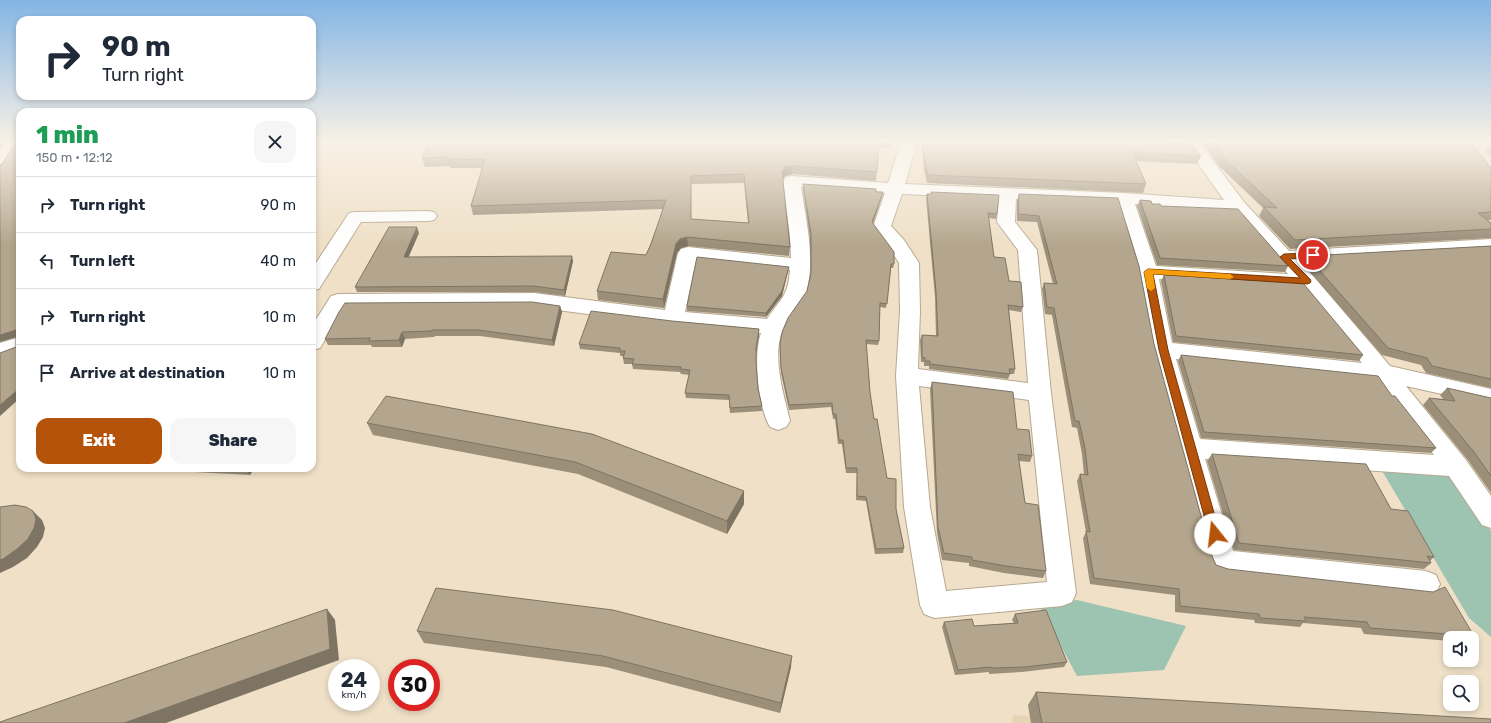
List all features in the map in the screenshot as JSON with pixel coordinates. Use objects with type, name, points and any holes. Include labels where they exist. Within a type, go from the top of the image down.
[{"type":"street","points":[[899,176],[882,227],[909,263],[910,311],[907,376],[917,507],[934,605],[1062,593],[1040,394],[1027,250],[1006,222],[1008,194]]},
{"type":"street","points":[[1214,176],[1238,206],[1307,281],[1383,373],[1457,467],[1491,517]]},
{"type":"street","points":[[778,421],[770,382],[767,348],[774,327],[796,293],[801,265],[792,181],[895,189],[1124,198],[1238,206]]},
{"type":"street","points":[[1124,198],[1148,272],[1163,350],[1223,562],[1426,584]]},
{"type":"street","points":[[316,278],[355,216],[428,216]]},
{"type":"street","points":[[1284,257],[1491,246]]},
{"type":"street","points":[[672,318],[688,253],[801,265]]},
{"type":"street","points":[[1148,272],[1307,281]]},
{"type":"street","points":[[316,337],[338,301],[534,300],[672,318],[774,327]]},
{"type":"street","points":[[0,351],[16,345]]},
{"type":"street","points":[[1163,350],[1383,373],[1491,397]]},
{"type":"street","points":[[907,376],[1040,394]]},
{"type":"street","points":[[1190,448],[1457,467]]},
{"type":"shaded area","points":[[1013,715],[1115,723],[1012,723]]},
{"type":"green space","points":[[1381,469],[1452,474],[1491,531],[1491,637],[1469,618]]},
{"type":"green space","points":[[1077,600],[1186,626],[1164,670],[1077,676],[1038,603]]},
{"type":"building","points":[[0,176],[16,176],[16,330],[0,335]]},
{"type":"building","points":[[480,176],[698,176],[691,176],[691,219],[749,223],[744,176],[782,176],[790,247],[687,237],[680,239],[676,244],[663,299],[597,291],[611,252],[646,255],[666,200],[471,206]]},
{"type":"building","points":[[946,176],[1142,176],[1146,184]]},
{"type":"building","points":[[1243,176],[1491,176],[1491,212],[1478,213],[1491,223],[1491,229],[1295,240],[1264,207],[1277,208]]},
{"type":"building","points":[[803,184],[876,189],[876,192],[883,192],[872,222],[894,252],[894,264],[891,264],[887,304],[880,303],[879,341],[866,340],[870,392],[874,419],[877,419],[887,478],[896,479],[896,509],[904,548],[876,549],[866,497],[857,496],[857,468],[846,468],[843,440],[839,440],[836,414],[833,414],[832,403],[789,405],[781,368],[780,344],[782,333],[788,318],[807,291],[811,273],[811,234]]},
{"type":"building","points":[[931,192],[999,195],[997,214],[988,213],[994,257],[1005,258],[1009,281],[1021,282],[1023,307],[1008,305],[1015,369],[1009,369],[1010,374],[930,364],[930,361],[925,361],[925,358],[922,357],[922,335],[938,336],[936,292],[927,194],[932,194]]},
{"type":"building","points":[[1019,194],[1118,198],[1139,266],[1154,344],[1212,556],[1216,565],[1228,569],[1433,592],[1445,587],[1471,631],[1443,631],[1443,634],[1370,628],[1367,622],[1304,617],[1306,621],[1260,618],[1259,614],[1180,606],[1179,589],[1094,578],[1086,531],[1090,532],[1080,474],[1088,475],[1085,448],[1079,421],[1075,421],[1054,308],[1047,307],[1044,283],[1057,284],[1039,216],[1018,214]]},
{"type":"building","points":[[1140,200],[1151,201],[1152,204],[1160,204],[1161,206],[1238,209],[1288,266],[1160,258]]},
{"type":"building","points":[[389,227],[417,227],[404,257],[572,256],[564,290],[533,286],[355,287]]},
{"type":"building","points":[[1491,246],[1491,379],[1432,366],[1427,358],[1388,348],[1307,256]]},
{"type":"building","points":[[697,257],[789,267],[782,291],[766,313],[687,306]]},
{"type":"building","points":[[1164,275],[1303,283],[1363,355],[1176,336]]},
{"type":"building","points":[[532,302],[560,306],[552,340],[478,330],[432,330],[402,332],[399,340],[369,341],[370,338],[325,339],[345,303]]},
{"type":"building","points":[[591,311],[672,321],[759,329],[756,362],[758,389],[762,406],[730,408],[729,395],[685,393],[690,370],[680,369],[681,367],[632,364],[634,359],[623,358],[625,351],[620,351],[620,348],[579,344]]},
{"type":"building","points":[[16,347],[16,391],[0,405],[0,353]]},
{"type":"building","points":[[1181,355],[1378,376],[1392,396],[1395,396],[1436,448],[1204,432]]},
{"type":"building","points":[[932,382],[1013,392],[1017,429],[1029,430],[1032,456],[1018,454],[1025,503],[1038,505],[1046,571],[972,560],[972,557],[944,553],[938,527]]},
{"type":"building","points":[[1447,388],[1491,398],[1491,476],[1474,452],[1429,398],[1455,401]]},
{"type":"building","points":[[386,396],[592,434],[744,491],[727,521],[575,462],[367,423]]},
{"type":"building","points":[[1212,454],[1366,464],[1391,509],[1408,511],[1434,557],[1427,556],[1431,563],[1239,543]]},
{"type":"building","points":[[15,505],[26,507],[33,511],[36,519],[34,528],[28,539],[17,549],[0,560],[0,507]]},
{"type":"building","points":[[436,588],[613,610],[792,656],[781,703],[603,656],[417,631]]},
{"type":"building","points":[[327,609],[330,649],[124,723],[0,723],[0,722]]},
{"type":"building","points":[[1046,610],[1067,662],[1025,667],[991,667],[958,670],[944,622],[972,619],[974,626],[1018,623],[1015,614]]},
{"type":"building","points":[[1036,692],[1491,719],[1491,723],[1042,723]]},
{"type":"slow traffic","points":[[1151,288],[1148,272],[1230,277]]},
{"type":"route","points":[[1215,534],[1163,350],[1148,272],[1307,281],[1284,257],[1313,255]]}]
